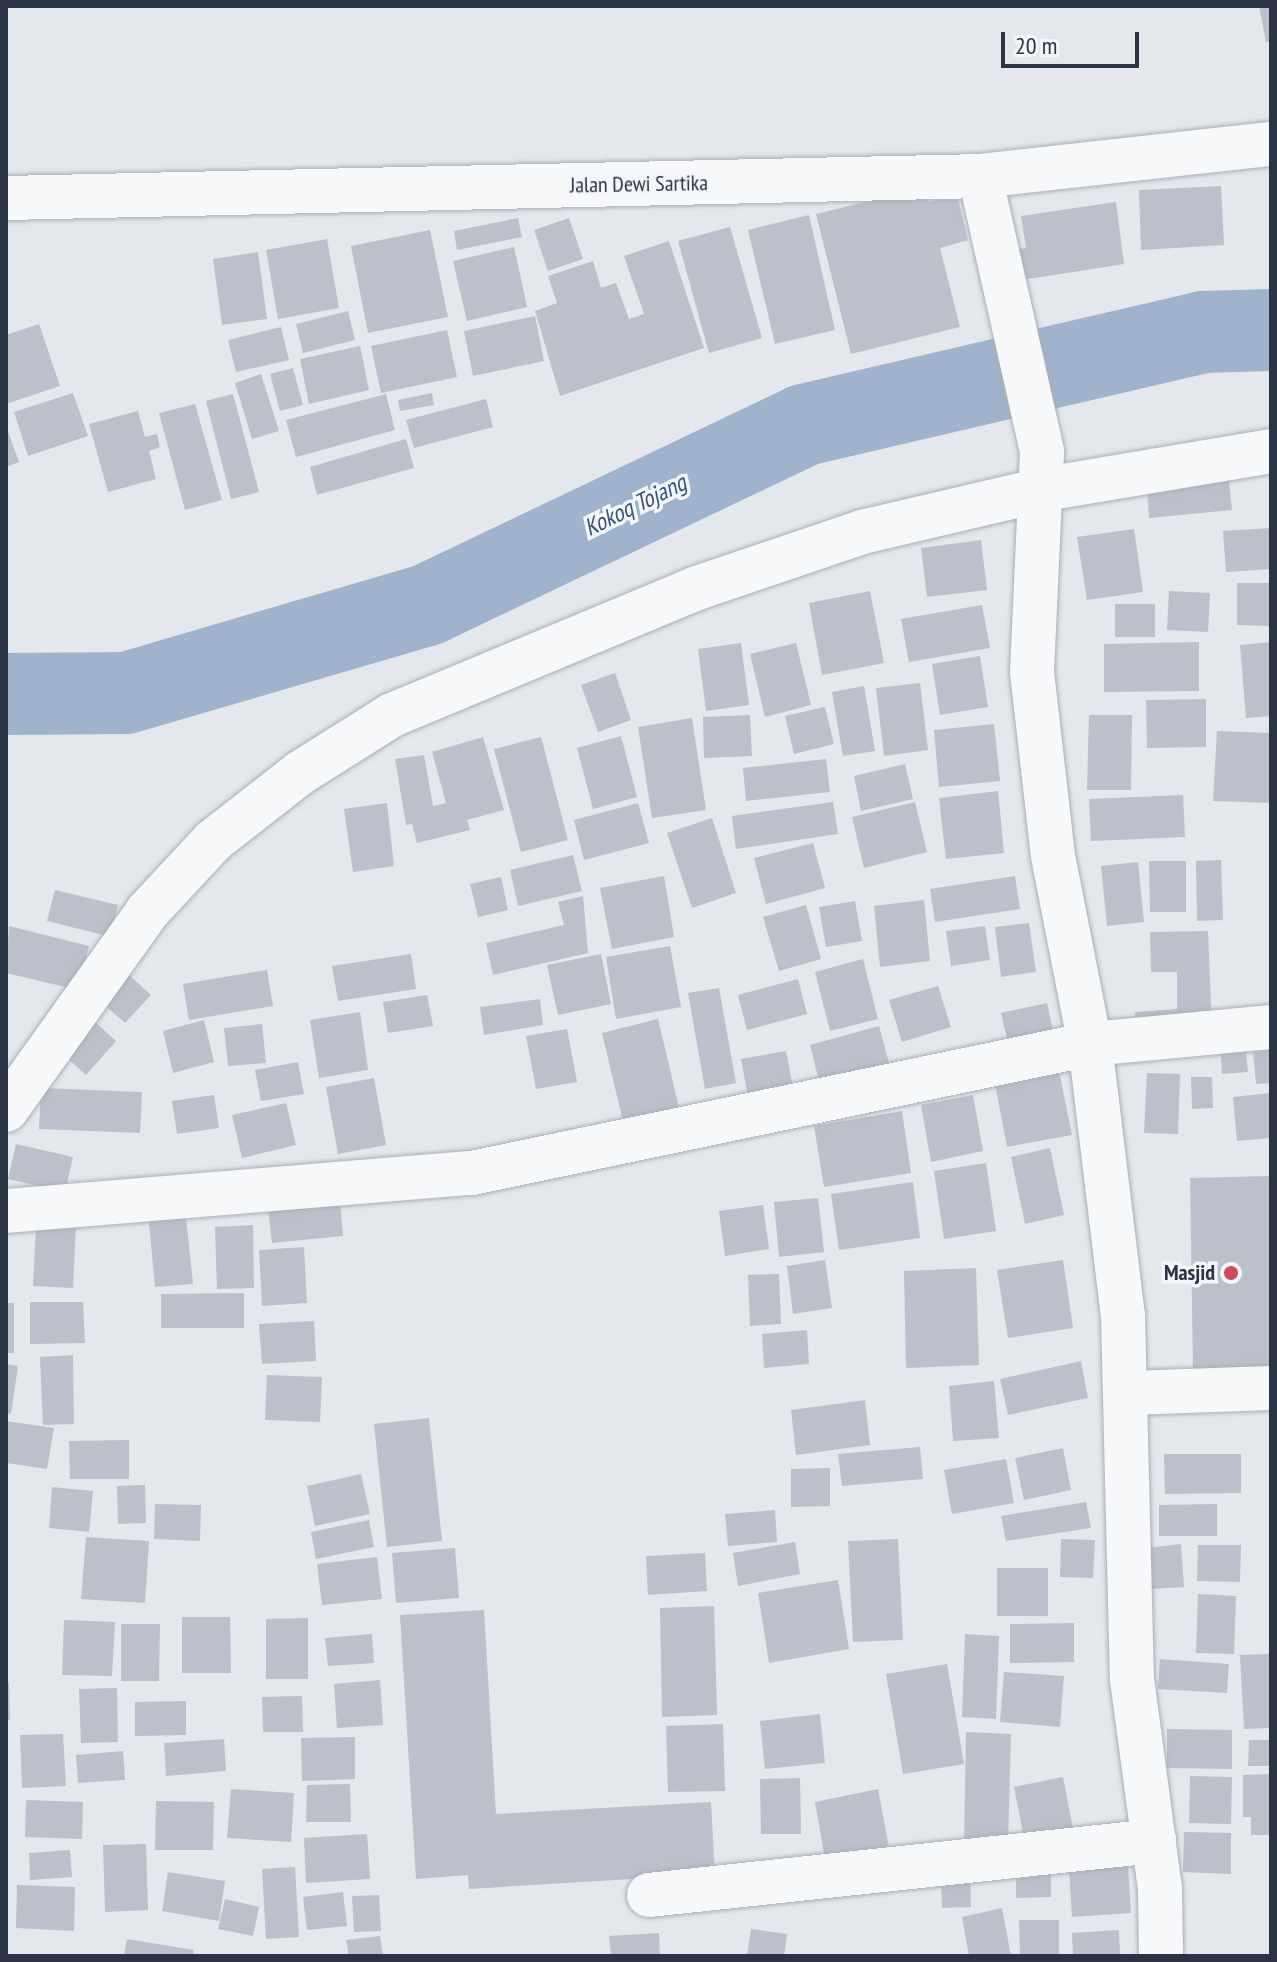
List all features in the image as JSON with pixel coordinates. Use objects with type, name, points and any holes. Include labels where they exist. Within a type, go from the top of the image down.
[{"type":"street","name":"Jalan Dewi Sartika","points":[[6,198],[980,176],[1271,144]]},
{"type":"street","points":[[980,176],[1044,470],[1031,588],[1032,672],[1053,856],[1090,1044],[1130,1393],[1132,1679],[1154,1841],[1161,1956]]},
{"type":"street","points":[[6,1110],[147,912],[213,841],[300,773],[392,715],[697,588],[1044,470],[1271,451]]},
{"type":"street","points":[[6,1211],[377,1185],[562,1159],[1090,1044],[1271,1027]]},
{"type":"street","points":[[1130,1393],[1271,1388]]},
{"type":"street","points":[[649,1895],[1154,1841]]},
{"type":"building","points":[[1259,6],[1271,6],[1271,41],[1266,42]]},
{"type":"building","points":[[1221,186],[1224,245],[1141,250],[1139,190]]},
{"type":"building","points":[[926,187],[929,202],[957,195],[968,240],[940,248],[960,327],[851,354],[816,214]]},
{"type":"building","points":[[1116,202],[1124,264],[1016,281],[1012,250],[1026,248],[1021,216]]},
{"type":"building","points":[[809,215],[835,330],[775,344],[748,230]]},
{"type":"building","points":[[518,218],[522,237],[457,250],[454,231]]},
{"type":"building","points":[[569,218],[583,259],[548,271],[534,230]]},
{"type":"building","points":[[730,227],[762,338],[709,353],[678,241]]},
{"type":"building","points":[[430,230],[448,317],[368,333],[351,246]]},
{"type":"building","points":[[327,239],[339,308],[278,319],[266,250]]},
{"type":"building","points":[[669,241],[704,348],[560,396],[535,311],[557,303],[548,276],[593,261],[601,288],[616,283],[629,319],[644,314],[624,256]]},
{"type":"building","points":[[514,247],[527,307],[467,321],[453,261]]},
{"type":"building","points":[[258,252],[267,319],[222,325],[213,259]]},
{"type":"building","points":[[348,311],[355,340],[303,353],[296,324]]},
{"type":"building","points":[[535,316],[544,361],[473,376],[464,331]]},
{"type":"building","points":[[39,324],[60,386],[6,404],[6,335]]},
{"type":"building","points":[[281,327],[289,360],[236,372],[228,340]]},
{"type":"building","points":[[447,330],[457,377],[381,393],[371,346]]},
{"type":"building","points":[[360,346],[369,390],[309,404],[300,359]]},
{"type":"building","points":[[293,368],[303,405],[280,411],[270,374]]},
{"type":"building","points":[[261,374],[279,431],[252,439],[235,383]]},
{"type":"building","points":[[73,393],[88,436],[28,456],[14,412]]},
{"type":"building","points":[[432,393],[434,405],[400,411],[398,400]]},
{"type":"building","points":[[233,394],[259,492],[231,499],[206,401]]},
{"type":"building","points":[[386,394],[395,430],[296,457],[286,420]]},
{"type":"building","points":[[486,399],[493,427],[414,448],[406,420]]},
{"type":"building","points":[[195,404],[222,500],[185,510],[159,413]]},
{"type":"building","points":[[138,411],[145,437],[157,434],[160,447],[149,451],[156,479],[108,492],[89,424]]},
{"type":"building","points":[[6,426],[19,462],[6,467]]},
{"type":"building","points":[[406,439],[414,468],[317,495],[310,467]]},
{"type":"building","points":[[1229,481],[1232,510],[1149,518],[1147,489]]},
{"type":"building","points":[[1271,528],[1271,569],[1226,572],[1223,531]]},
{"type":"building","points":[[1134,529],[1143,592],[1087,600],[1077,537]]},
{"type":"building","points":[[981,540],[987,590],[927,597],[921,548]]},
{"type":"building","points":[[1237,583],[1271,583],[1271,626],[1237,625]]},
{"type":"building","points":[[870,591],[884,663],[822,675],[809,603]]},
{"type":"building","points":[[1169,591],[1210,593],[1208,632],[1167,630]]},
{"type":"building","points":[[1115,604],[1155,604],[1155,637],[1115,637]]},
{"type":"building","points":[[982,605],[990,648],[909,662],[901,619]]},
{"type":"building","points":[[1199,642],[1199,691],[1104,692],[1104,644]]},
{"type":"building","points":[[1271,642],[1271,716],[1246,718],[1240,645]]},
{"type":"building","points":[[741,643],[749,705],[706,711],[698,649]]},
{"type":"building","points":[[796,643],[811,705],[765,717],[750,654]]},
{"type":"building","points":[[980,656],[988,707],[940,715],[932,664]]},
{"type":"building","points":[[615,673],[631,720],[598,732],[581,685]]},
{"type":"building","points":[[920,683],[928,750],[884,756],[876,688]]},
{"type":"building","points":[[864,686],[875,751],[843,756],[832,692]]},
{"type":"building","points":[[1206,699],[1206,747],[1147,748],[1146,700]]},
{"type":"building","points":[[825,707],[834,744],[794,754],[785,716]]},
{"type":"building","points":[[750,715],[752,756],[704,758],[703,717]]},
{"type":"building","points":[[1089,715],[1132,715],[1131,790],[1087,790]]},
{"type":"building","points":[[692,718],[706,810],[652,818],[638,727]]},
{"type":"building","points":[[994,724],[1000,781],[939,787],[934,730]]},
{"type":"building","points":[[1217,731],[1271,733],[1271,803],[1213,801]]},
{"type":"building","points":[[621,736],[637,797],[593,809],[577,748]]},
{"type":"building","points":[[483,737],[504,810],[467,820],[470,830],[417,843],[412,824],[406,825],[395,759],[424,755],[433,806],[446,803],[432,752]]},
{"type":"building","points":[[541,737],[568,840],[521,852],[494,749]]},
{"type":"building","points":[[826,759],[830,792],[746,801],[743,768]]},
{"type":"building","points":[[905,764],[913,799],[861,811],[854,776]]},
{"type":"building","points":[[998,791],[1004,853],[946,859],[939,798]]},
{"type":"building","points":[[1183,795],[1185,837],[1091,841],[1089,799]]},
{"type":"building","points":[[833,802],[838,834],[736,849],[732,816]]},
{"type":"building","points":[[915,802],[927,852],[864,868],[852,817]]},
{"type":"building","points":[[387,803],[394,866],[353,872],[344,809]]},
{"type":"building","points":[[638,803],[649,843],[584,860],[574,820]]},
{"type":"building","points":[[712,818],[736,893],[692,908],[667,833]]},
{"type":"building","points":[[813,843],[825,888],[766,904],[754,858]]},
{"type":"building","points":[[573,855],[582,891],[518,906],[510,870]]},
{"type":"building","points":[[1221,860],[1223,920],[1197,921],[1196,861]]},
{"type":"building","points":[[1149,861],[1186,861],[1186,912],[1150,912]]},
{"type":"building","points":[[1138,862],[1144,922],[1107,926],[1101,866]]},
{"type":"building","points":[[664,876],[674,937],[612,949],[600,888]]},
{"type":"building","points":[[1015,876],[1020,909],[935,922],[930,889]]},
{"type":"building","points":[[501,877],[508,910],[478,917],[470,884]]},
{"type":"building","points":[[55,890],[118,905],[111,937],[47,921]]},
{"type":"building","points":[[583,896],[588,953],[493,975],[486,943],[564,925],[558,902]]},
{"type":"building","points":[[924,900],[930,961],[880,967],[874,906]]},
{"type":"building","points":[[855,901],[862,941],[826,947],[819,907]]},
{"type":"building","points":[[806,905],[821,959],[779,971],[763,917]]},
{"type":"building","points":[[1029,923],[1036,972],[1001,977],[995,927]]},
{"type":"building","points":[[9,926],[89,946],[78,990],[6,973]]},
{"type":"building","points":[[985,926],[990,960],[951,966],[946,931]]},
{"type":"building","points":[[1208,931],[1212,1027],[1137,1033],[1135,1012],[1177,1009],[1177,972],[1151,972],[1150,932]]},
{"type":"building","points":[[670,946],[681,1007],[616,1019],[606,957]]},
{"type":"building","points":[[411,954],[416,989],[338,1001],[332,966]]},
{"type":"building","points":[[601,954],[611,1004],[558,1015],[547,965]]},
{"type":"building","points":[[863,959],[878,1019],[830,1031],[815,972]]},
{"type":"building","points":[[267,970],[273,1006],[189,1020],[183,984]]},
{"type":"building","points":[[127,973],[151,995],[125,1023],[100,1001]]},
{"type":"building","points":[[798,979],[807,1014],[747,1030],[738,995]]},
{"type":"building","points":[[938,986],[951,1027],[902,1042],[889,1000]]},
{"type":"building","points":[[719,988],[736,1083],[705,1089],[688,993]]},
{"type":"building","points":[[427,995],[433,1026],[388,1033],[383,1002]]},
{"type":"building","points":[[540,999],[543,1025],[484,1035],[480,1007]]},
{"type":"building","points":[[1047,1003],[1055,1040],[1010,1051],[1001,1013]]},
{"type":"building","points":[[360,1012],[368,1070],[319,1078],[310,1020]]},
{"type":"building","points":[[658,1019],[681,1116],[625,1130],[602,1033]]},
{"type":"building","points":[[204,1020],[214,1062],[173,1073],[163,1031]]},
{"type":"building","points":[[94,1021],[116,1041],[86,1075],[64,1055]]},
{"type":"building","points":[[262,1024],[266,1063],[228,1066],[224,1028]]},
{"type":"building","points":[[879,1026],[892,1074],[822,1093],[810,1045]]},
{"type":"building","points":[[567,1029],[577,1082],[536,1089],[526,1036]]},
{"type":"building","points":[[1245,1041],[1248,1072],[1222,1074],[1220,1043]]},
{"type":"building","points":[[1271,1050],[1271,1083],[1256,1084],[1253,1052]]},
{"type":"building","points":[[786,1051],[795,1098],[750,1107],[741,1059]]},
{"type":"building","points":[[298,1062],[304,1094],[261,1101],[255,1070]]},
{"type":"building","points":[[1059,1071],[1072,1135],[1007,1147],[995,1084]]},
{"type":"building","points":[[1147,1073],[1180,1074],[1178,1134],[1144,1133]]},
{"type":"building","points":[[1191,1077],[1212,1077],[1213,1108],[1192,1109]]},
{"type":"building","points":[[374,1078],[386,1145],[338,1154],[326,1087]]},
{"type":"building","points":[[41,1088],[142,1092],[140,1133],[39,1129]]},
{"type":"building","points":[[1270,1093],[1271,1138],[1237,1141],[1233,1097]]},
{"type":"building","points":[[214,1095],[219,1128],[177,1134],[172,1101]]},
{"type":"building","points":[[973,1095],[983,1151],[931,1162],[921,1105]]},
{"type":"building","points":[[286,1103],[296,1145],[242,1158],[232,1115]]},
{"type":"building","points":[[902,1111],[911,1173],[824,1187],[814,1126]]},
{"type":"building","points":[[16,1144],[73,1157],[65,1192],[8,1179]]},
{"type":"building","points":[[1050,1148],[1064,1215],[1025,1224],[1011,1157]]},
{"type":"building","points":[[986,1163],[996,1231],[944,1239],[934,1171]]},
{"type":"building","name":"Masjid","points":[[1271,1176],[1271,1367],[1193,1369],[1190,1178]]},
{"type":"building","points":[[913,1182],[920,1238],[839,1250],[831,1194]]},
{"type":"building","points":[[818,1198],[824,1252],[779,1257],[774,1202]]},
{"type":"building","points":[[340,1202],[343,1236],[272,1243],[268,1209]]},
{"type":"building","points":[[763,1205],[769,1249],[725,1256],[719,1211]]},
{"type":"building","points":[[185,1208],[193,1284],[155,1287],[148,1212]]},
{"type":"building","points":[[36,1224],[76,1226],[73,1288],[33,1286]]},
{"type":"building","points":[[253,1225],[254,1288],[217,1289],[215,1227]]},
{"type":"building","points":[[304,1247],[307,1303],[262,1306],[259,1250]]},
{"type":"building","points":[[825,1260],[832,1308],[793,1314],[787,1266]]},
{"type":"building","points":[[1063,1260],[1073,1328],[1008,1338],[997,1270]]},
{"type":"building","points":[[976,1268],[979,1365],[906,1368],[904,1271]]},
{"type":"building","points":[[779,1274],[781,1324],[750,1326],[748,1275]]},
{"type":"building","points":[[244,1293],[244,1328],[161,1328],[161,1294]]},
{"type":"building","points":[[30,1302],[83,1302],[85,1343],[30,1344]]},
{"type":"building","points":[[6,1303],[14,1303],[14,1353],[6,1353]]},
{"type":"building","points":[[314,1321],[316,1361],[262,1364],[259,1324]]},
{"type":"building","points":[[807,1330],[809,1364],[764,1368],[762,1334]]},
{"type":"building","points":[[73,1355],[74,1424],[43,1425],[40,1357]]},
{"type":"building","points":[[1081,1361],[1088,1398],[1008,1415],[1000,1379]]},
{"type":"building","points":[[6,1364],[18,1366],[11,1414],[6,1413]]},
{"type":"building","points":[[267,1375],[322,1377],[320,1422],[265,1420]]},
{"type":"building","points":[[994,1381],[999,1438],[953,1441],[949,1386]]},
{"type":"building","points":[[865,1400],[870,1445],[796,1455],[791,1410]]},
{"type":"building","points":[[429,1418],[442,1541],[387,1547],[374,1424]]},
{"type":"building","points":[[6,1421],[54,1428],[47,1469],[6,1463]]},
{"type":"building","points":[[129,1440],[129,1479],[70,1479],[69,1441]]},
{"type":"building","points":[[920,1447],[923,1479],[842,1486],[838,1454]]},
{"type":"building","points":[[1063,1448],[1071,1490],[1024,1500],[1015,1458]]},
{"type":"building","points":[[1164,1454],[1241,1454],[1241,1493],[1165,1494]]},
{"type":"building","points":[[1006,1459],[1014,1503],[952,1514],[944,1470]]},
{"type":"building","points":[[830,1468],[830,1506],[791,1507],[791,1469]]},
{"type":"building","points":[[361,1474],[370,1514],[315,1526],[307,1486]]},
{"type":"building","points":[[145,1485],[146,1523],[118,1524],[117,1486]]},
{"type":"building","points":[[52,1487],[93,1491],[89,1532],[49,1528]]},
{"type":"building","points":[[1086,1502],[1091,1528],[1006,1541],[1001,1516]]},
{"type":"building","points":[[155,1504],[201,1505],[200,1541],[154,1539]]},
{"type":"building","points":[[1217,1504],[1217,1536],[1159,1536],[1159,1505]]},
{"type":"building","points":[[775,1510],[777,1542],[728,1546],[725,1514]]},
{"type":"building","points":[[369,1520],[374,1547],[316,1559],[311,1532]]},
{"type":"building","points":[[86,1537],[149,1541],[145,1603],[81,1599]]},
{"type":"building","points":[[898,1539],[903,1640],[853,1642],[848,1541]]},
{"type":"building","points":[[1061,1539],[1095,1540],[1093,1578],[1060,1577]]},
{"type":"building","points":[[795,1542],[800,1574],[738,1586],[733,1553]]},
{"type":"building","points":[[1181,1544],[1184,1587],[1150,1589],[1147,1548]]},
{"type":"building","points":[[1198,1545],[1241,1545],[1240,1582],[1197,1581]]},
{"type":"building","points":[[455,1548],[459,1598],[396,1603],[392,1553]]},
{"type":"building","points":[[705,1553],[707,1591],[648,1595],[646,1556]]},
{"type":"building","points":[[377,1557],[382,1599],[322,1605],[317,1564]]},
{"type":"building","points":[[997,1568],[1048,1568],[1048,1616],[997,1616]]},
{"type":"building","points":[[838,1580],[849,1649],[769,1663],[758,1593]]},
{"type":"building","points":[[1198,1594],[1236,1596],[1234,1654],[1196,1653]]},
{"type":"building","points":[[714,1606],[717,1715],[662,1717],[660,1608]]},
{"type":"building","points":[[484,1610],[496,1814],[711,1802],[715,1874],[469,1889],[468,1875],[416,1879],[400,1615]]},
{"type":"building","points":[[182,1617],[230,1617],[231,1673],[182,1673]]},
{"type":"building","points":[[308,1618],[308,1679],[266,1679],[266,1619]]},
{"type":"building","points":[[64,1620],[115,1622],[112,1676],[62,1675]]},
{"type":"building","points":[[1074,1623],[1074,1662],[1010,1663],[1010,1624]]},
{"type":"building","points":[[121,1624],[160,1624],[159,1681],[121,1681]]},
{"type":"building","points":[[372,1634],[374,1663],[328,1666],[325,1638]]},
{"type":"building","points":[[965,1634],[999,1636],[996,1719],[962,1717]]},
{"type":"building","points":[[1270,1654],[1271,1728],[1244,1729],[1240,1655]]},
{"type":"building","points":[[1160,1659],[1229,1664],[1227,1693],[1158,1689]]},
{"type":"building","points":[[947,1664],[964,1764],[903,1774],[886,1674]]},
{"type":"building","points":[[1004,1672],[1064,1676],[1060,1727],[1000,1722]]},
{"type":"building","points":[[380,1680],[383,1725],[337,1728],[334,1684]]},
{"type":"building","points":[[6,1683],[9,1683],[10,1720],[6,1720]]},
{"type":"building","points":[[117,1688],[118,1742],[81,1743],[79,1689]]},
{"type":"building","points":[[302,1696],[303,1732],[263,1732],[262,1697]]},
{"type":"building","points":[[186,1701],[186,1735],[135,1736],[135,1702]]},
{"type":"building","points":[[820,1714],[825,1763],[765,1769],[760,1721]]},
{"type":"building","points":[[723,1724],[725,1791],[668,1792],[666,1726]]},
{"type":"building","points":[[1167,1729],[1232,1730],[1232,1769],[1167,1768]]},
{"type":"building","points":[[966,1732],[1011,1734],[1008,1846],[964,1845]]},
{"type":"building","points":[[63,1734],[66,1786],[22,1788],[20,1735]]},
{"type":"building","points":[[355,1737],[355,1779],[302,1781],[301,1738]]},
{"type":"building","points":[[224,1739],[226,1771],[166,1776],[164,1743]]},
{"type":"building","points":[[1249,1740],[1271,1740],[1271,1766],[1248,1766]]},
{"type":"building","points":[[123,1751],[125,1780],[78,1783],[76,1755]]},
{"type":"building","points":[[1271,1774],[1271,1835],[1251,1835],[1251,1817],[1243,1817],[1243,1775]]},
{"type":"building","points":[[1190,1776],[1232,1777],[1231,1824],[1189,1823]]},
{"type":"building","points":[[1063,1777],[1073,1829],[1024,1838],[1014,1787]]},
{"type":"building","points":[[800,1778],[801,1834],[761,1834],[760,1779]]},
{"type":"building","points":[[350,1784],[351,1822],[306,1822],[307,1785]]},
{"type":"building","points":[[231,1789],[294,1793],[291,1842],[227,1838]]},
{"type":"building","points":[[878,1789],[891,1858],[827,1871],[815,1802]]},
{"type":"building","points":[[26,1800],[83,1802],[82,1839],[25,1837]]},
{"type":"building","points":[[156,1801],[214,1802],[213,1850],[155,1850]]},
{"type":"building","points":[[1184,1832],[1231,1833],[1231,1874],[1183,1872]]},
{"type":"building","points":[[367,1834],[370,1879],[306,1883],[304,1838]]},
{"type":"building","points":[[146,1844],[148,1910],[105,1912],[103,1845]]},
{"type":"building","points":[[70,1850],[72,1877],[30,1880],[29,1853]]},
{"type":"building","points":[[1051,1857],[1051,1897],[1016,1898],[1016,1858]]},
{"type":"building","points":[[1128,1866],[1131,1913],[1072,1917],[1069,1870]]},
{"type":"building","points":[[295,1867],[299,1937],[266,1939],[262,1869]]},
{"type":"building","points":[[168,1872],[225,1881],[219,1921],[162,1911]]},
{"type":"building","points":[[970,1873],[971,1907],[942,1908],[941,1874]]},
{"type":"building","points":[[17,1885],[75,1887],[74,1931],[16,1928]]},
{"type":"building","points":[[343,1892],[347,1926],[307,1930],[303,1897]]},
{"type":"building","points":[[379,1895],[381,1931],[354,1932],[352,1896]]},
{"type":"building","points":[[225,1899],[259,1907],[253,1936],[218,1929]]},
{"type":"building","points":[[1002,1908],[1011,1956],[969,1956],[962,1917]]},
{"type":"building","points":[[1019,1920],[1059,1920],[1059,1956],[1020,1956]]},
{"type":"building","points":[[751,1929],[787,1934],[784,1956],[747,1956]]},
{"type":"building","points":[[1119,1930],[1120,1956],[1073,1956],[1072,1933]]},
{"type":"building","points":[[659,1933],[660,1956],[611,1956],[609,1936]]},
{"type":"building","points":[[380,1936],[383,1956],[349,1956],[346,1940]]},
{"type":"building","points":[[127,1939],[194,1950],[193,1956],[124,1956]]},
{"type":"waterway","name":"Kokoq Tojang","points":[[6,694],[126,693],[427,605],[804,425],[1203,332],[1271,330]]},
{"type":"place","name":"Masjid","points":[[1231,1273]]}]
